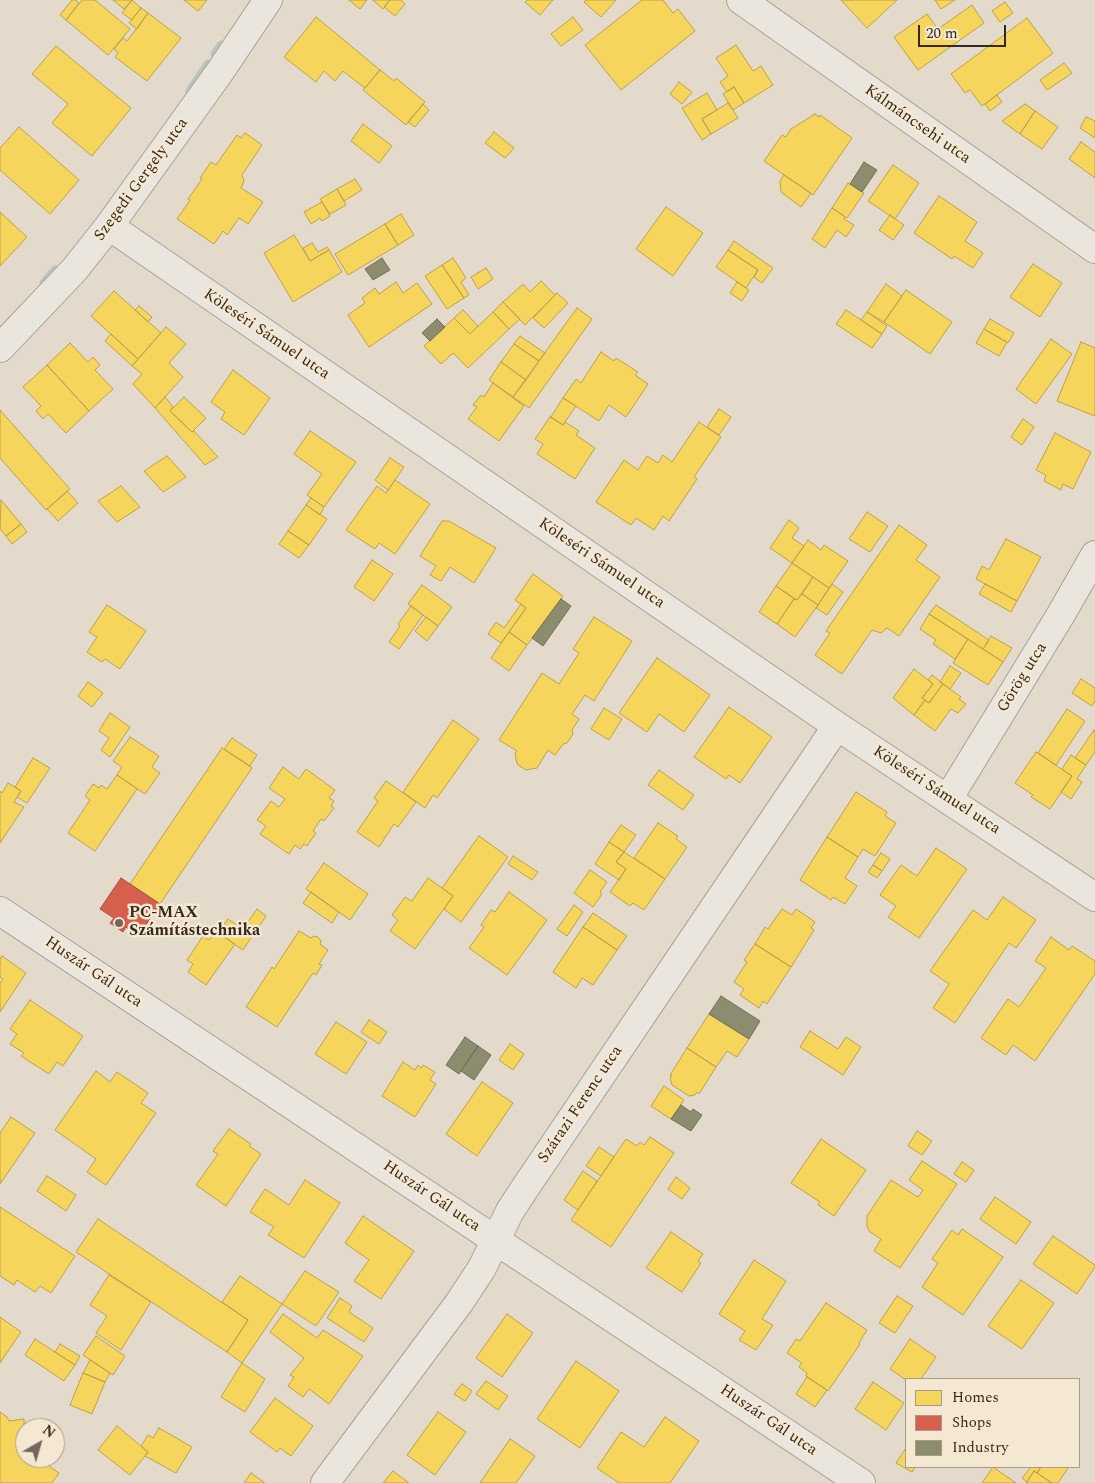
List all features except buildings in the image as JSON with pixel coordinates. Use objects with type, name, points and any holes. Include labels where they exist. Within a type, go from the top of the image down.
[{"type":"street","name":"Szegedi Gergely utca","points":[[0,348],[75,269],[109,226],[219,73],[268,0]]},
{"type":"street","name":"Kálmáncsehi utca","points":[[741,0],[1095,249]]},
{"type":"street","name":"Köleséri Sámuel utca","points":[[109,226],[837,726],[1095,897]]},
{"type":"street","name":"Görög utca","points":[[948,799],[1095,555]]},
{"type":"street","name":"Szárazi Ferenc utca","points":[[325,1483],[478,1276],[510,1211],[524,1188],[837,726]]},
{"type":"street","name":"Huszár Gál utca","points":[[0,911],[496,1240],[829,1474],[861,1483]]},
{"type":"waterway","points":[[215,54],[221,45]]},
{"type":"waterway","points":[[190,91],[208,64]]},
{"type":"waterway","points":[[44,283],[55,270]]},
{"type":"place","name":"PC-MAX Számítástechnika","points":[[119,923]]}]
